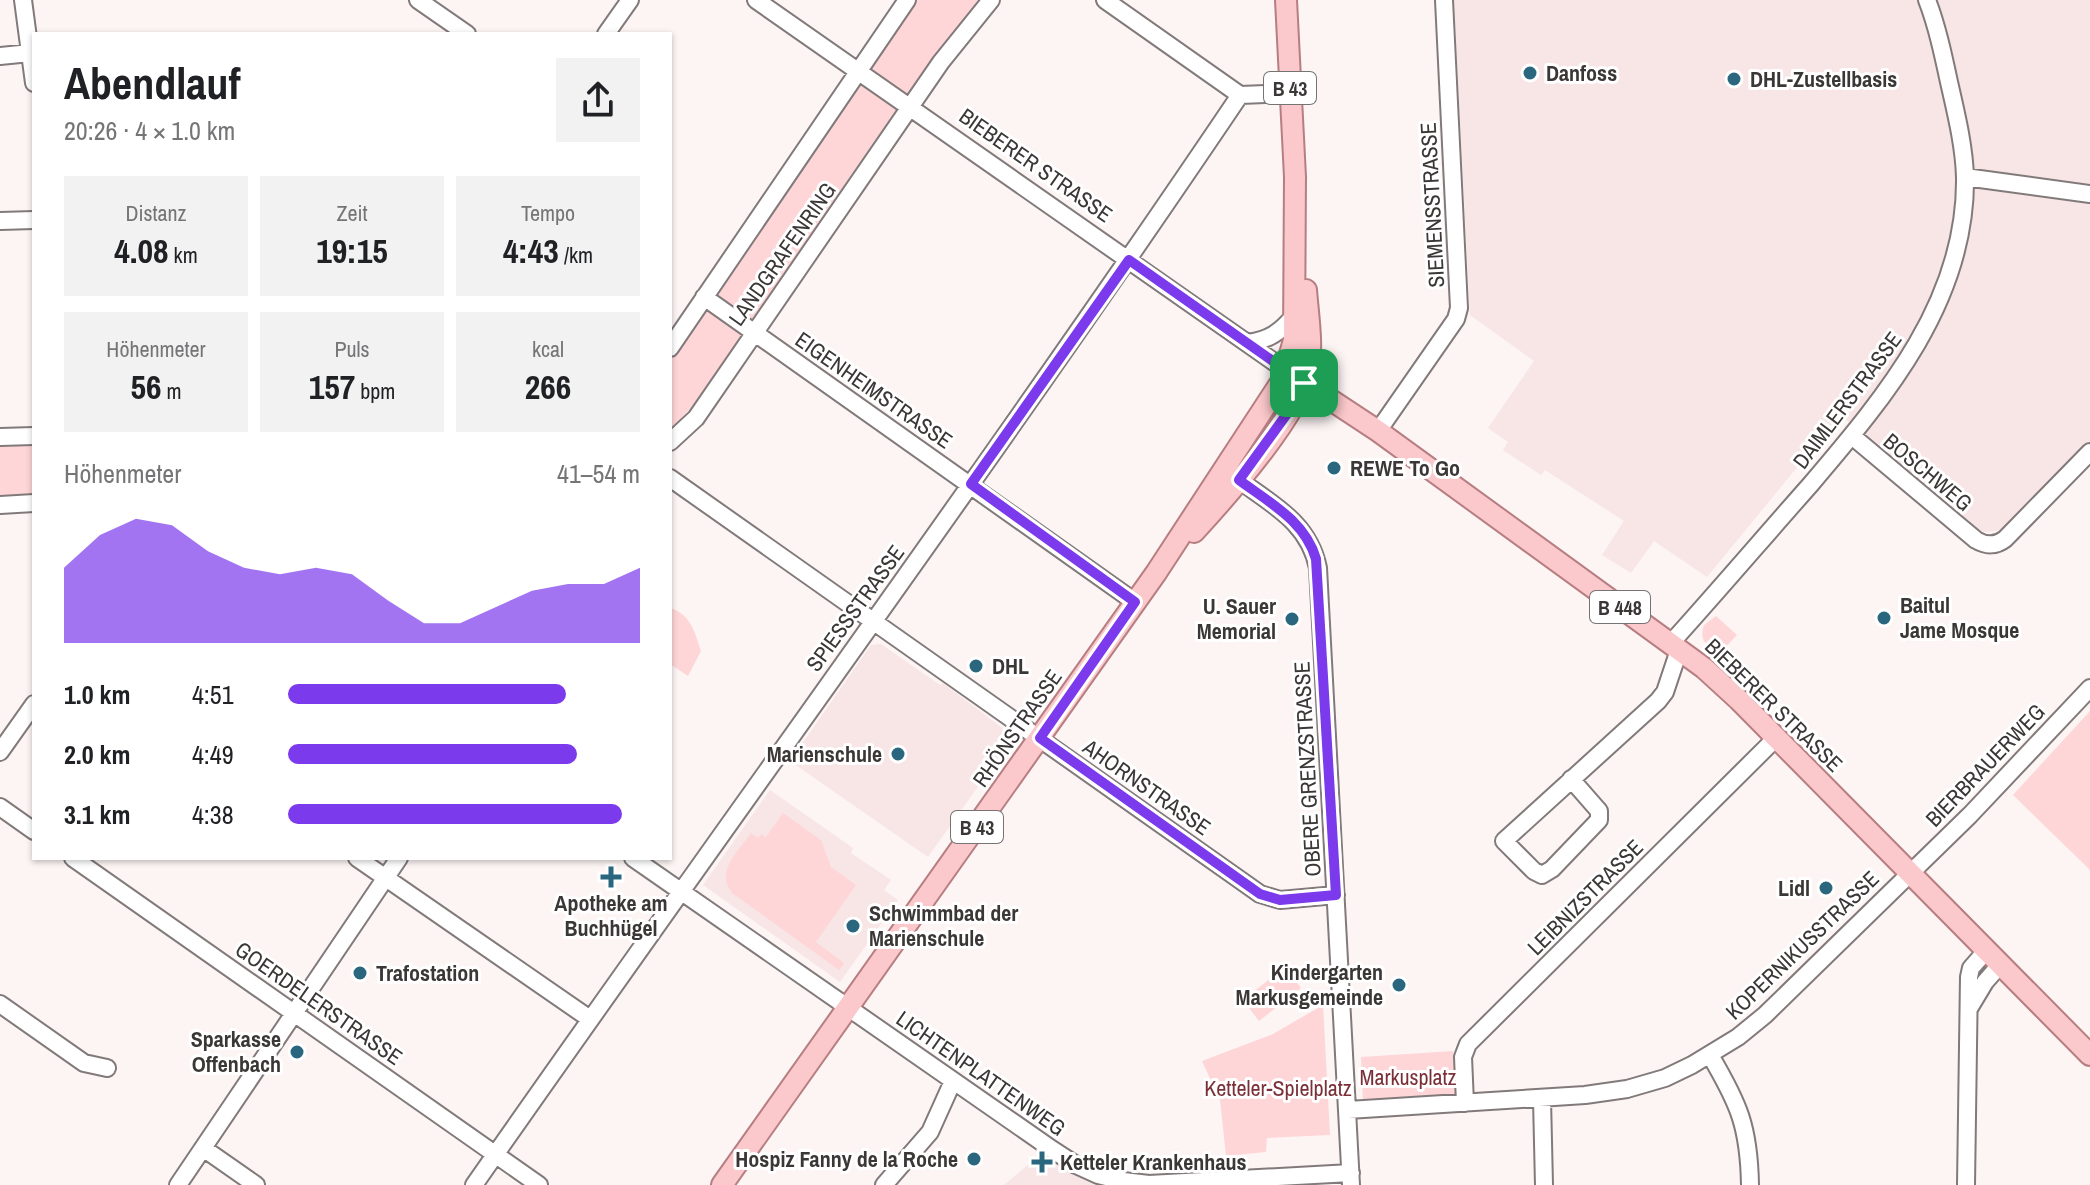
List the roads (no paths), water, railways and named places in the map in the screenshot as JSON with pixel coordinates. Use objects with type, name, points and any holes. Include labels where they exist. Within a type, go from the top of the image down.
[{"type":"main road","name":"B 43","points":[[1286,0],[1295,177],[1305,265],[1309,342],[1309,367],[1304,383]]},
{"type":"main road","name":"B 43","points":[[1287,371],[1294,340],[1295,177]]},
{"type":"main road","name":"B 448","points":[[1287,371],[1304,383]]},
{"type":"main road","name":"RHÖNSTRASSE","points":[[722,1185],[1156,573],[1287,371]]},
{"type":"main road","name":"BIEBERER STRASSE","points":[[1304,383],[1378,431],[1675,646],[1722,684],[2090,1055]]},
{"type":"main road","name":"RHÖNSTRASSE","points":[[1156,573],[1239,480],[1297,400],[1304,383]]},
{"type":"street","points":[[23,0],[32,68]]},
{"type":"street","points":[[418,0],[464,32]]},
{"type":"street","points":[[607,32],[630,0]]},
{"type":"street","name":"BIEBERER STRASSE","points":[[756,0],[1287,371]]},
{"type":"street","name":"LANDGRAFENRING","points":[[672,345],[907,0]]},
{"type":"street","name":"LANDGRAFENRING","points":[[672,455],[689,425],[954,44],[991,0]]},
{"type":"street","points":[[1105,0],[1240,95],[1290,93]]},
{"type":"street","name":"SIEMENSSTRASSE","points":[[1378,431],[1456,319],[1459,308],[1444,0]]},
{"type":"street","name":"DAIMLERSTRASSE","points":[[1675,646],[1852,436],[1913,353],[1936,307],[1957,243],[1965,177],[1957,120],[1927,0]]},
{"type":"street","points":[[0,56],[30,53]]},
{"type":"street","name":"SPIESSSTRASSE","points":[[474,1185],[1129,260],[1240,95]]},
{"type":"street","points":[[1965,177],[2090,194]]},
{"type":"street","points":[[0,221],[32,220]]},
{"type":"street","name":"EIGENHEIMSTRASSE","points":[[704,297],[1135,602]]},
{"type":"street","points":[[1247,343],[1265,341],[1276,335],[1294,316]]},
{"type":"street","name":"LANDGRAFENRING","points":[[672,440],[689,425]]},
{"type":"street","points":[[0,437],[32,436]]},
{"type":"street","name":"BOSCHWEG","points":[[1852,436],[1976,540],[1989,545],[2000,543],[2090,452]]},
{"type":"street","name":"AHORNSTRASSE","points":[[672,479],[1260,894],[1280,900],[1336,895]]},
{"type":"street","name":"OBERE GRENZSTRASSE","points":[[1239,480],[1295,522],[1304,532],[1316,559],[1351,1179]]},
{"type":"street","points":[[0,505],[32,503]]},
{"type":"street","points":[[1571,779],[1599,811],[1599,820],[1552,869],[1542,875],[1504,841],[1571,779],[1658,701],[1665,692],[1675,646]]},
{"type":"street","name":"BIERBRAUERWEG","points":[[1909,872],[1970,815],[2090,688]]},
{"type":"street","points":[[0,752],[32,707]]},
{"type":"street","name":"LEIBNIZSTRASSE","points":[[1465,1103],[1463,1062],[1466,1047],[1776,738]]},
{"type":"street","points":[[0,807],[32,830]]},
{"type":"street","name":"GOERDELERSTRASSE","points":[[76,860],[539,1185]]},
{"type":"street","points":[[360,860],[590,1019]]},
{"type":"street","points":[[178,1185],[398,860]]},
{"type":"street","name":"LICHTENPLATTENWEG","points":[[636,860],[1076,1165],[1115,1180],[1164,1184],[1351,1179]]},
{"type":"street","name":"KOPERNIKUSSTRASSE","points":[[1348,1110],[1594,1095],[1636,1087],[1674,1074],[1710,1055],[1749,1028],[1909,872]]},
{"type":"street","points":[[1966,1185],[1971,968],[1993,958]]},
{"type":"street","points":[[0,1004],[84,1063],[107,1068]]},
{"type":"street","points":[[1710,1055],[1733,1094],[1742,1117],[1749,1152],[1750,1185]]},
{"type":"street","points":[[884,1185],[930,1132],[953,1081]]},
{"type":"street","points":[[1542,1099],[1544,1185]]},
{"type":"street","points":[[203,1148],[256,1185]]},
{"type":"place","name":"Danfoss","points":[[1530,73]]},
{"type":"place","name":"DHL-Zustellbasis","points":[[1734,79]]},
{"type":"place","name":"REWE To Go","points":[[1334,468]]},
{"type":"place","name":"Baitul Jame Mosque","points":[[1884,618]]},
{"type":"place","name":"U. Sauer Memorial","points":[[1292,619]]},
{"type":"place","name":"DHL","points":[[976,666]]},
{"type":"place","name":"Marienschule","points":[[898,754]]},
{"type":"place","name":"Apotheke am Buchhügel","points":[[611,877]]},
{"type":"place","name":"Lidl","points":[[1826,888]]},
{"type":"place","name":"Schwimmbad der Marienschule","points":[[853,926]]},
{"type":"place","name":"Trafostation","points":[[360,973]]},
{"type":"place","name":"Kindergarten Markusgemeinde","points":[[1399,985]]},
{"type":"place","name":"Sparkasse Offenbach","points":[[297,1052]]},
{"type":"place","name":"Hospiz Fanny de la Roche","points":[[974,1159]]},
{"type":"place","name":"Ketteler Krankenhaus","points":[[1042,1162]]},
{"type":"park label","name":"Markusplatz","points":[[1408,1077]]},
{"type":"park label","name":"Ketteler-Spielplatz","points":[[1278,1088]]}]
